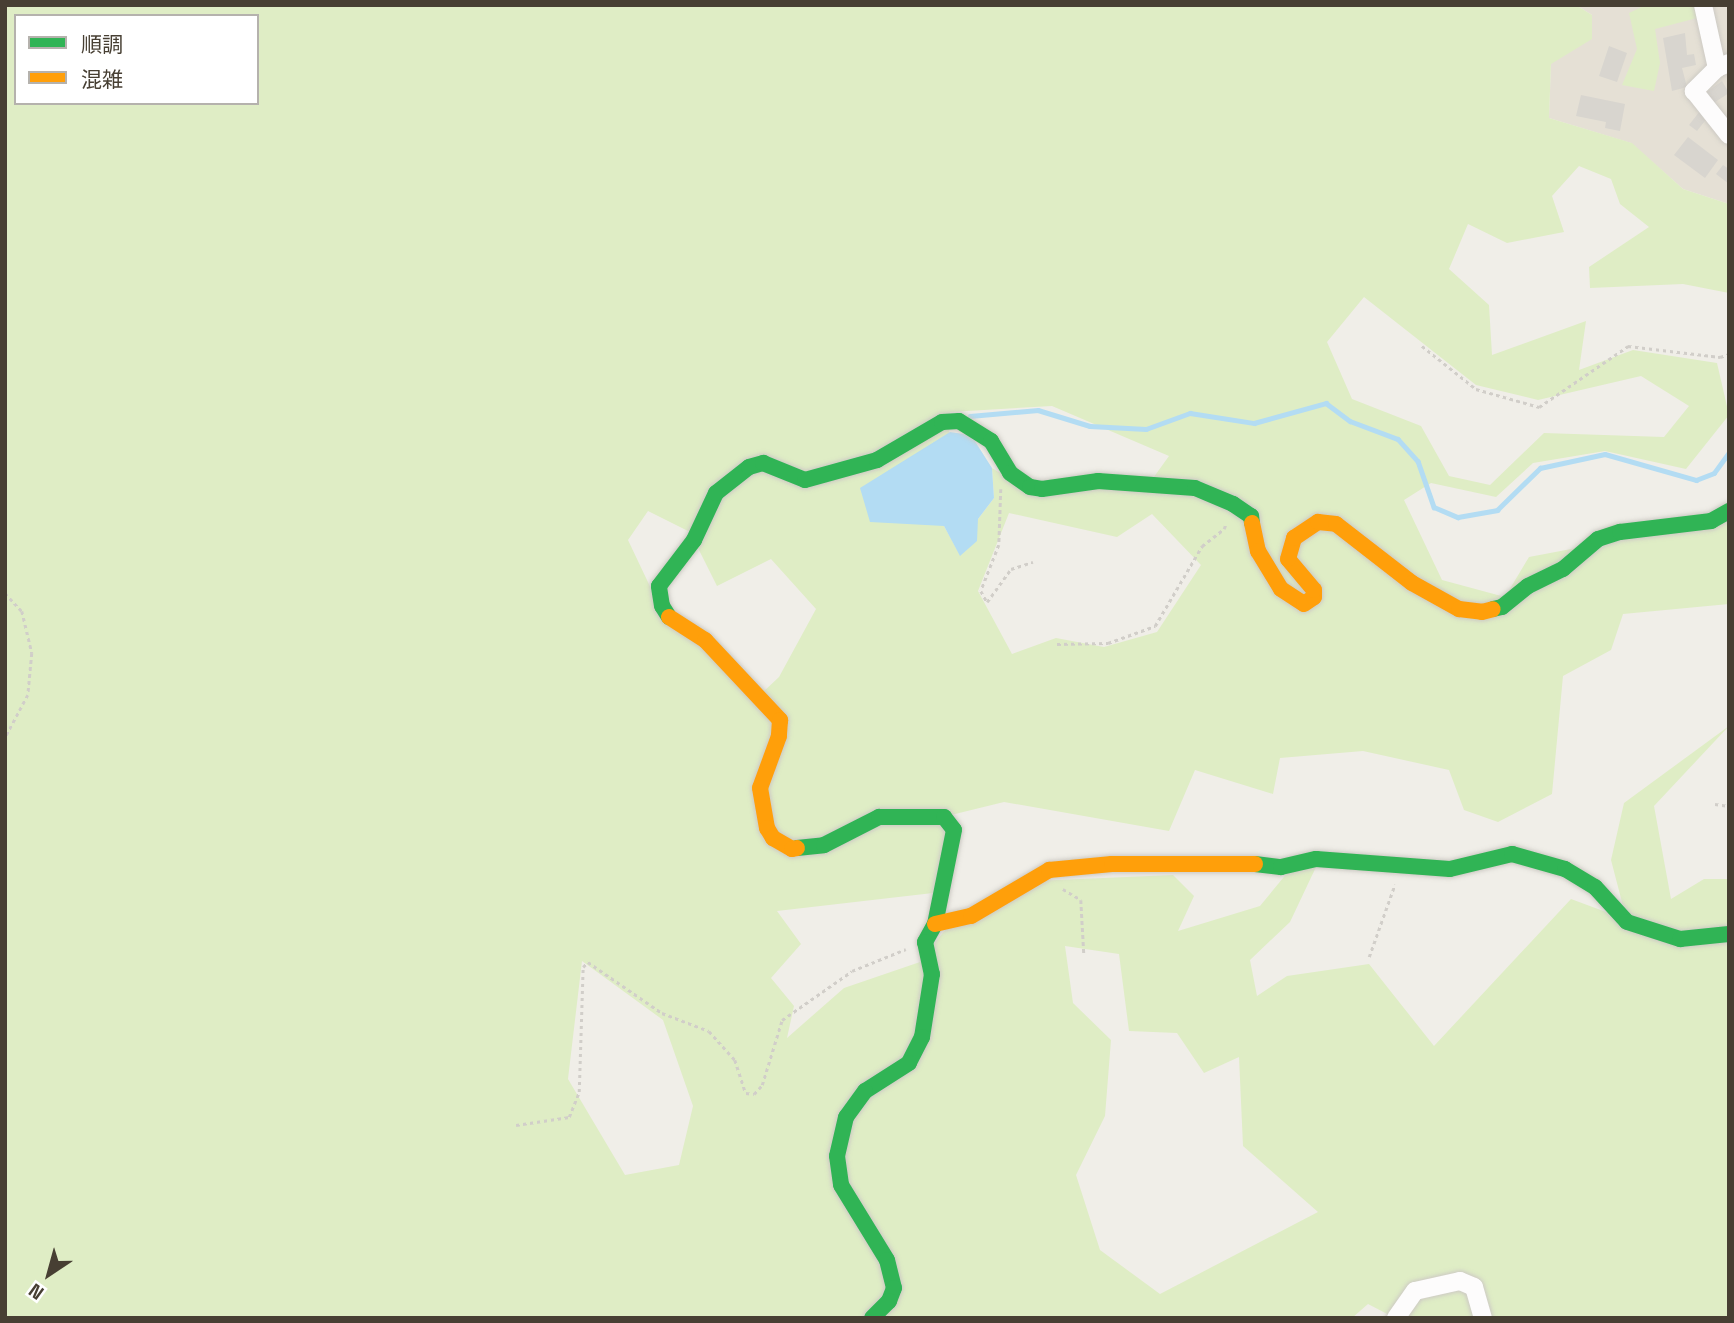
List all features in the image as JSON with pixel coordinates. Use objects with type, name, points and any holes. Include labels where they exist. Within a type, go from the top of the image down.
[{"type":"street","points":[[1703,5],[1723,66],[1694,91],[1729,135]]},
{"type":"street","points":[[872,1318],[889,1301],[894,1288],[887,1260],[841,1185],[837,1156],[846,1117],[865,1091],[909,1063],[922,1037],[932,974],[925,942],[935,924],[954,830],[944,817],[879,817],[824,845],[792,849],[773,838],[767,828],[760,788],[779,736],[780,720],[705,640],[670,618],[662,606],[659,586],[694,540],[716,494],[749,467],[763,463],[804,480],[877,460],[942,422],[958,421],[990,441],[1010,473],[1030,487],[1042,489],[1098,481],[1195,488],[1233,504],[1251,516],[1258,551],[1281,589],[1304,604],[1314,597],[1314,590],[1288,559],[1294,538],[1318,522],[1336,524],[1412,583],[1459,609],[1482,612],[1502,607],[1528,586],[1563,569],[1598,539],[1620,532],[1711,521],[1729,511]]},
{"type":"street","points":[[935,924],[971,916],[1040,873],[1112,864],[1251,863],[1281,867],[1316,859],[1450,869],[1512,854],[1565,869],[1595,887],[1627,922],[1680,939],[1729,934]]},
{"type":"street","points":[[1396,1318],[1415,1291],[1460,1281],[1474,1287],[1483,1318]]},
{"type":"path","points":[[1422,346],[1476,389],[1539,407],[1628,346],[1720,357],[1729,354]]},
{"type":"path","points":[[1001,487],[999,545],[981,591],[987,602],[1011,569],[1033,562]]},
{"type":"path","points":[[1057,643],[1108,643],[1155,626],[1202,546],[1224,529],[1233,504]]},
{"type":"path","points":[[5,593],[22,611],[33,653],[28,695],[5,738]]},
{"type":"path","points":[[1715,804],[1729,806]]},
{"type":"path","points":[[1369,957],[1401,867]]},
{"type":"path","points":[[1040,873],[1081,900],[1084,953]]},
{"type":"path","points":[[516,1125],[569,1117],[579,1092],[583,967],[588,961],[662,1013],[709,1031],[735,1060],[746,1093],[754,1094],[762,1085],[782,1020],[852,971],[925,942]]},
{"type":"shaded area","points":[[1576,5],[1729,5],[1729,204],[1683,189],[1631,143],[1549,118],[1551,63],[1592,15]]},
{"type":"green space","points":[[5,5],[1576,5],[1592,15],[1592,39],[1551,64],[1549,118],[1632,143],[1683,189],[1729,204],[1729,293],[1683,284],[1590,288],[1589,267],[1649,227],[1620,204],[1611,179],[1579,166],[1552,196],[1564,232],[1507,243],[1468,224],[1449,269],[1489,305],[1492,355],[1586,321],[1579,370],[1633,350],[1717,363],[1729,415],[1686,469],[1605,451],[1533,463],[1496,497],[1431,483],[1404,500],[1442,580],[1505,597],[1529,557],[1729,519],[1729,604],[1623,614],[1611,650],[1563,676],[1552,794],[1498,822],[1464,810],[1449,770],[1363,751],[1280,758],[1273,794],[1195,770],[1169,831],[1004,802],[951,815],[933,893],[777,911],[801,944],[771,978],[794,1006],[787,1038],[844,988],[920,962],[945,930],[1033,881],[1173,875],[1194,896],[1178,931],[1260,906],[1288,872],[1316,867],[1290,922],[1250,960],[1257,996],[1287,976],[1369,964],[1434,1046],[1571,899],[1633,922],[1623,906],[1611,860],[1624,803],[1729,726],[1654,806],[1671,899],[1704,879],[1729,879],[1729,1318],[1395,1318],[1368,1304],[1352,1318],[5,1318]],"holes":[[[1364,297],[1476,385],[1538,400],[1641,376],[1689,406],[1664,437],[1544,433],[1490,485],[1449,476],[1421,426],[1352,399],[1327,342]],[[1052,406],[1169,456],[1151,481],[1035,494],[992,468],[994,498],[978,519],[960,555],[944,526],[950,412]],[[648,511],[690,532],[717,586],[771,559],[816,609],[779,677],[760,695],[665,618],[628,540]],[[1009,513],[1117,537],[1152,514],[1201,565],[1157,632],[1104,647],[1056,638],[1012,654],[978,591]],[[1065,946],[1119,954],[1129,1031],[1177,1033],[1204,1073],[1239,1057],[1243,1146],[1318,1212],[1160,1294],[1100,1250],[1076,1175],[1105,1116],[1111,1040],[1073,1003]],[[582,961],[663,1020],[693,1106],[679,1165],[625,1175],[568,1079]]]},
{"type":"green space","points":[[1646,5],[1696,5],[1697,18],[1655,29],[1660,63],[1654,91],[1622,85],[1637,49],[1629,13]]},
{"type":"water","points":[[950,432],[971,435],[992,468],[994,498],[978,519],[977,541],[960,556],[944,526],[870,522],[860,488]]},
{"type":"building","points":[[1685,33],[1687,55],[1694,54],[1696,65],[1682,68],[1687,87],[1672,91],[1663,38]]},
{"type":"building","points":[[1609,46],[1627,53],[1617,82],[1599,76]]},
{"type":"building","points":[[1722,81],[1729,93],[1712,104],[1704,94]]},
{"type":"building","points":[[1581,95],[1625,104],[1620,131],[1605,128],[1606,122],[1576,116]]},
{"type":"building","points":[[1700,111],[1708,117],[1697,131],[1689,125]]},
{"type":"building","points":[[1688,137],[1718,160],[1705,178],[1674,155]]},
{"type":"building","points":[[1723,165],[1729,169],[1729,184],[1716,174]]},
{"type":"waterway","points":[[970,416],[1038,410],[1090,426],[1146,429],[1190,413],[1254,423],[1326,403],[1350,421],[1398,439],[1418,461],[1434,507],[1458,517],[1497,510],[1540,468],[1605,454],[1696,480],[1714,473],[1729,452]]},
{"type":"traffic: fast","points":[[669,617],[662,606],[659,586],[694,540],[716,493],[749,467],[763,463],[805,480],[877,460],[942,422],[959,421],[991,441],[1010,473],[1030,487],[1042,489],[1098,481],[1195,488],[1233,504],[1251,516],[1252,523]]},
{"type":"traffic: fast","points":[[1493,609],[1502,607],[1528,586],[1563,569],[1598,539],[1620,532],[1711,521],[1729,511]]},
{"type":"traffic: fast","points":[[797,848],[824,845],[879,817],[944,817],[954,830],[935,924],[925,942],[932,974],[922,1037],[909,1063],[865,1091],[846,1117],[837,1156],[841,1185],[887,1260],[894,1288],[889,1301],[872,1318]]},
{"type":"traffic: fast","points":[[1255,864],[1281,867],[1316,859],[1450,869],[1512,854],[1565,869],[1595,887],[1627,922],[1680,939],[1729,934]]},
{"type":"traffic: slow","points":[[1252,523],[1258,551],[1281,589],[1304,604],[1314,597],[1314,590],[1288,559],[1294,538],[1318,522],[1336,524],[1412,583],[1459,609],[1482,612],[1493,609]]},
{"type":"traffic: slow","points":[[669,617],[705,640],[780,720],[779,736],[760,788],[767,828],[773,838],[792,849],[797,848]]},
{"type":"traffic: slow","points":[[935,924],[971,916],[1049,870],[1112,864],[1255,864]]}]
